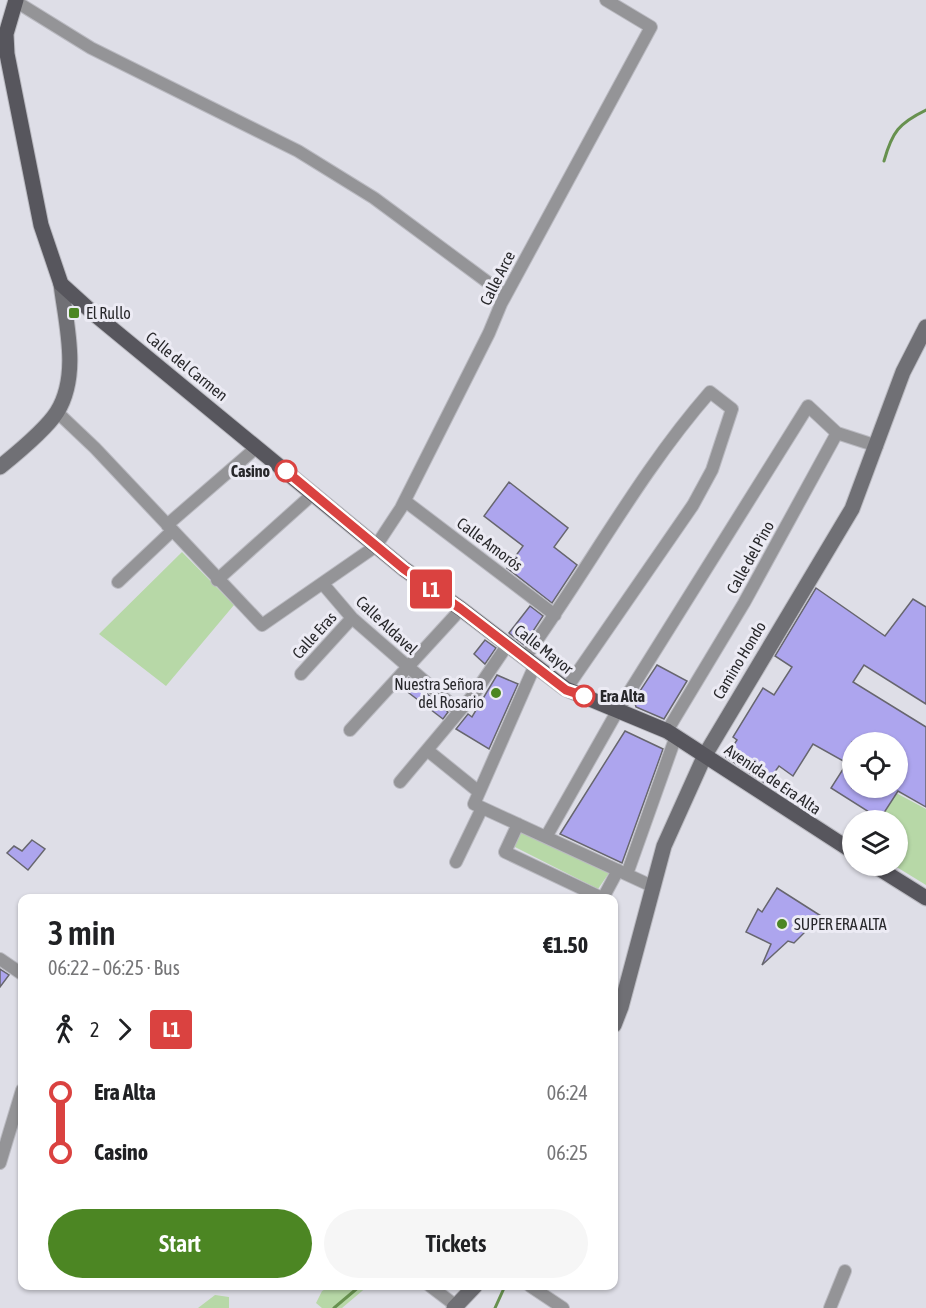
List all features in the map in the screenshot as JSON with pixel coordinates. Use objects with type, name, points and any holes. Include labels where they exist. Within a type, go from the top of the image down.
[{"type":"main road","name":"Calle del Carmen","points":[[16,1],[6,34],[10,75],[41,225],[61,284],[93,314],[376,546]]},
{"type":"main road","points":[[0,467],[57,412],[71,369],[61,284]]},
{"type":"main road","name":"Camino Hondo","points":[[618,1014],[664,846],[705,755],[810,575],[852,509],[903,372],[926,327]]},
{"type":"main road","name":"Calle Mayor","points":[[376,546],[566,690],[672,734],[705,755]]},
{"type":"main road","name":"Avenida de Era Alta","points":[[705,755],[842,844]]},
{"type":"main road","points":[[892,876],[926,898]]},
{"type":"main road","points":[[454,1307],[471,1290]]},
{"type":"street","name":"Calle Arce","points":[[376,546],[405,501],[505,295],[651,27],[606,0]]},
{"type":"street","points":[[16,1],[91,48],[298,151],[374,198],[505,295]]},
{"type":"street","points":[[566,690],[693,505],[712,470],[732,409],[710,392],[674,433],[555,615],[530,661],[474,804],[654,886]]},
{"type":"street","points":[[546,837],[618,710],[808,406],[837,433],[877,446]]},
{"type":"street","points":[[57,412],[262,625],[376,546]]},
{"type":"street","name":"Calle del Pino","points":[[605,894],[623,872],[672,734],[837,433]]},
{"type":"street","points":[[118,582],[169,528],[257,447]]},
{"type":"street","points":[[217,580],[314,493]]},
{"type":"street","name":"Calle Amorós","points":[[405,501],[555,615]]},
{"type":"street","name":"Calle Aldavel","points":[[323,584],[352,618],[459,711]]},
{"type":"street","points":[[350,730],[406,666],[461,609]]},
{"type":"street","name":"Calle Eras","points":[[301,674],[352,618]]},
{"type":"street","points":[[400,783],[459,711],[508,644]]},
{"type":"street","points":[[427,750],[479,792]]},
{"type":"street","points":[[456,862],[482,808]]},
{"type":"street","points":[[518,824],[505,852],[594,894]]},
{"type":"street","points":[[0,959],[18,971]]},
{"type":"street","points":[[0,1163],[18,1103]]},
{"type":"street","points":[[830,1308],[845,1271]]},
{"type":"street","points":[[435,1290],[454,1307]]},
{"type":"street","points":[[536,1290],[563,1308]]},
{"type":"green space","points":[[182,552],[234,605],[166,686],[99,634]]},
{"type":"green space","points":[[893,798],[905,798],[926,809],[926,885],[908,874],[908,810],[885,810]]},
{"type":"green space","points":[[520,829],[609,873],[598,889],[511,845]]},
{"type":"green space","points":[[363,1290],[342,1308],[322,1308],[316,1303],[322,1291]]},
{"type":"green space","points":[[215,1295],[229,1297],[229,1308],[198,1308]]},
{"type":"building","points":[[509,482],[568,528],[554,547],[577,565],[552,603],[507,568],[523,546],[484,516]]},
{"type":"building","points":[[816,588],[885,636],[913,599],[926,607],[926,704],[864,665],[853,682],[926,727],[926,807],[908,797],[908,732],[842,732],[842,760],[813,744],[793,776],[779,766],[766,784],[726,757],[737,740],[733,737],[763,688],[774,695],[792,667],[775,656]]},
{"type":"building","points":[[530,606],[543,616],[524,645],[509,633]]},
{"type":"building","points":[[485,640],[496,648],[485,664],[474,654]]},
{"type":"building","points":[[657,665],[687,681],[664,719],[636,707],[634,700]]},
{"type":"building","points":[[497,675],[518,684],[489,749],[456,729],[468,714],[472,717]]},
{"type":"building","points":[[409,678],[448,712],[443,719],[401,687]]},
{"type":"building","points":[[625,731],[663,749],[622,863],[560,834]]},
{"type":"building","points":[[842,771],[842,795],[831,788]]},
{"type":"building","points":[[847,798],[894,798],[886,810],[866,810]]},
{"type":"building","points":[[32,840],[45,849],[28,870],[7,853],[14,846],[22,851]]},
{"type":"building","name":"SUPER ERA ALTA","points":[[777,888],[821,916],[794,943],[788,941],[762,965],[771,944],[746,932],[758,909],[762,912]]},
{"type":"building","points":[[0,969],[9,975],[0,987]]},
{"type":"waterway","points":[[884,161],[890,143],[898,130],[909,119],[926,110]]},
{"type":"waterway","points":[[334,1308],[355,1290]]},
{"type":"waterway","points":[[495,1308],[503,1290]]},
{"type":"bus line","name":"L1","points":[[286,471],[404,569],[461,609],[566,690],[584,696]]},
{"type":"place","name":"El Rullo","points":[[74,313]]},
{"type":"place","name":"Casino","points":[[286,471]]},
{"type":"place","name":"Nuestra Señora del Rosario","points":[[496,693]]},
{"type":"place","name":"Era Alta","points":[[584,696]]},
{"type":"place","name":"SUPER ERA ALTA","points":[[782,924]]}]
